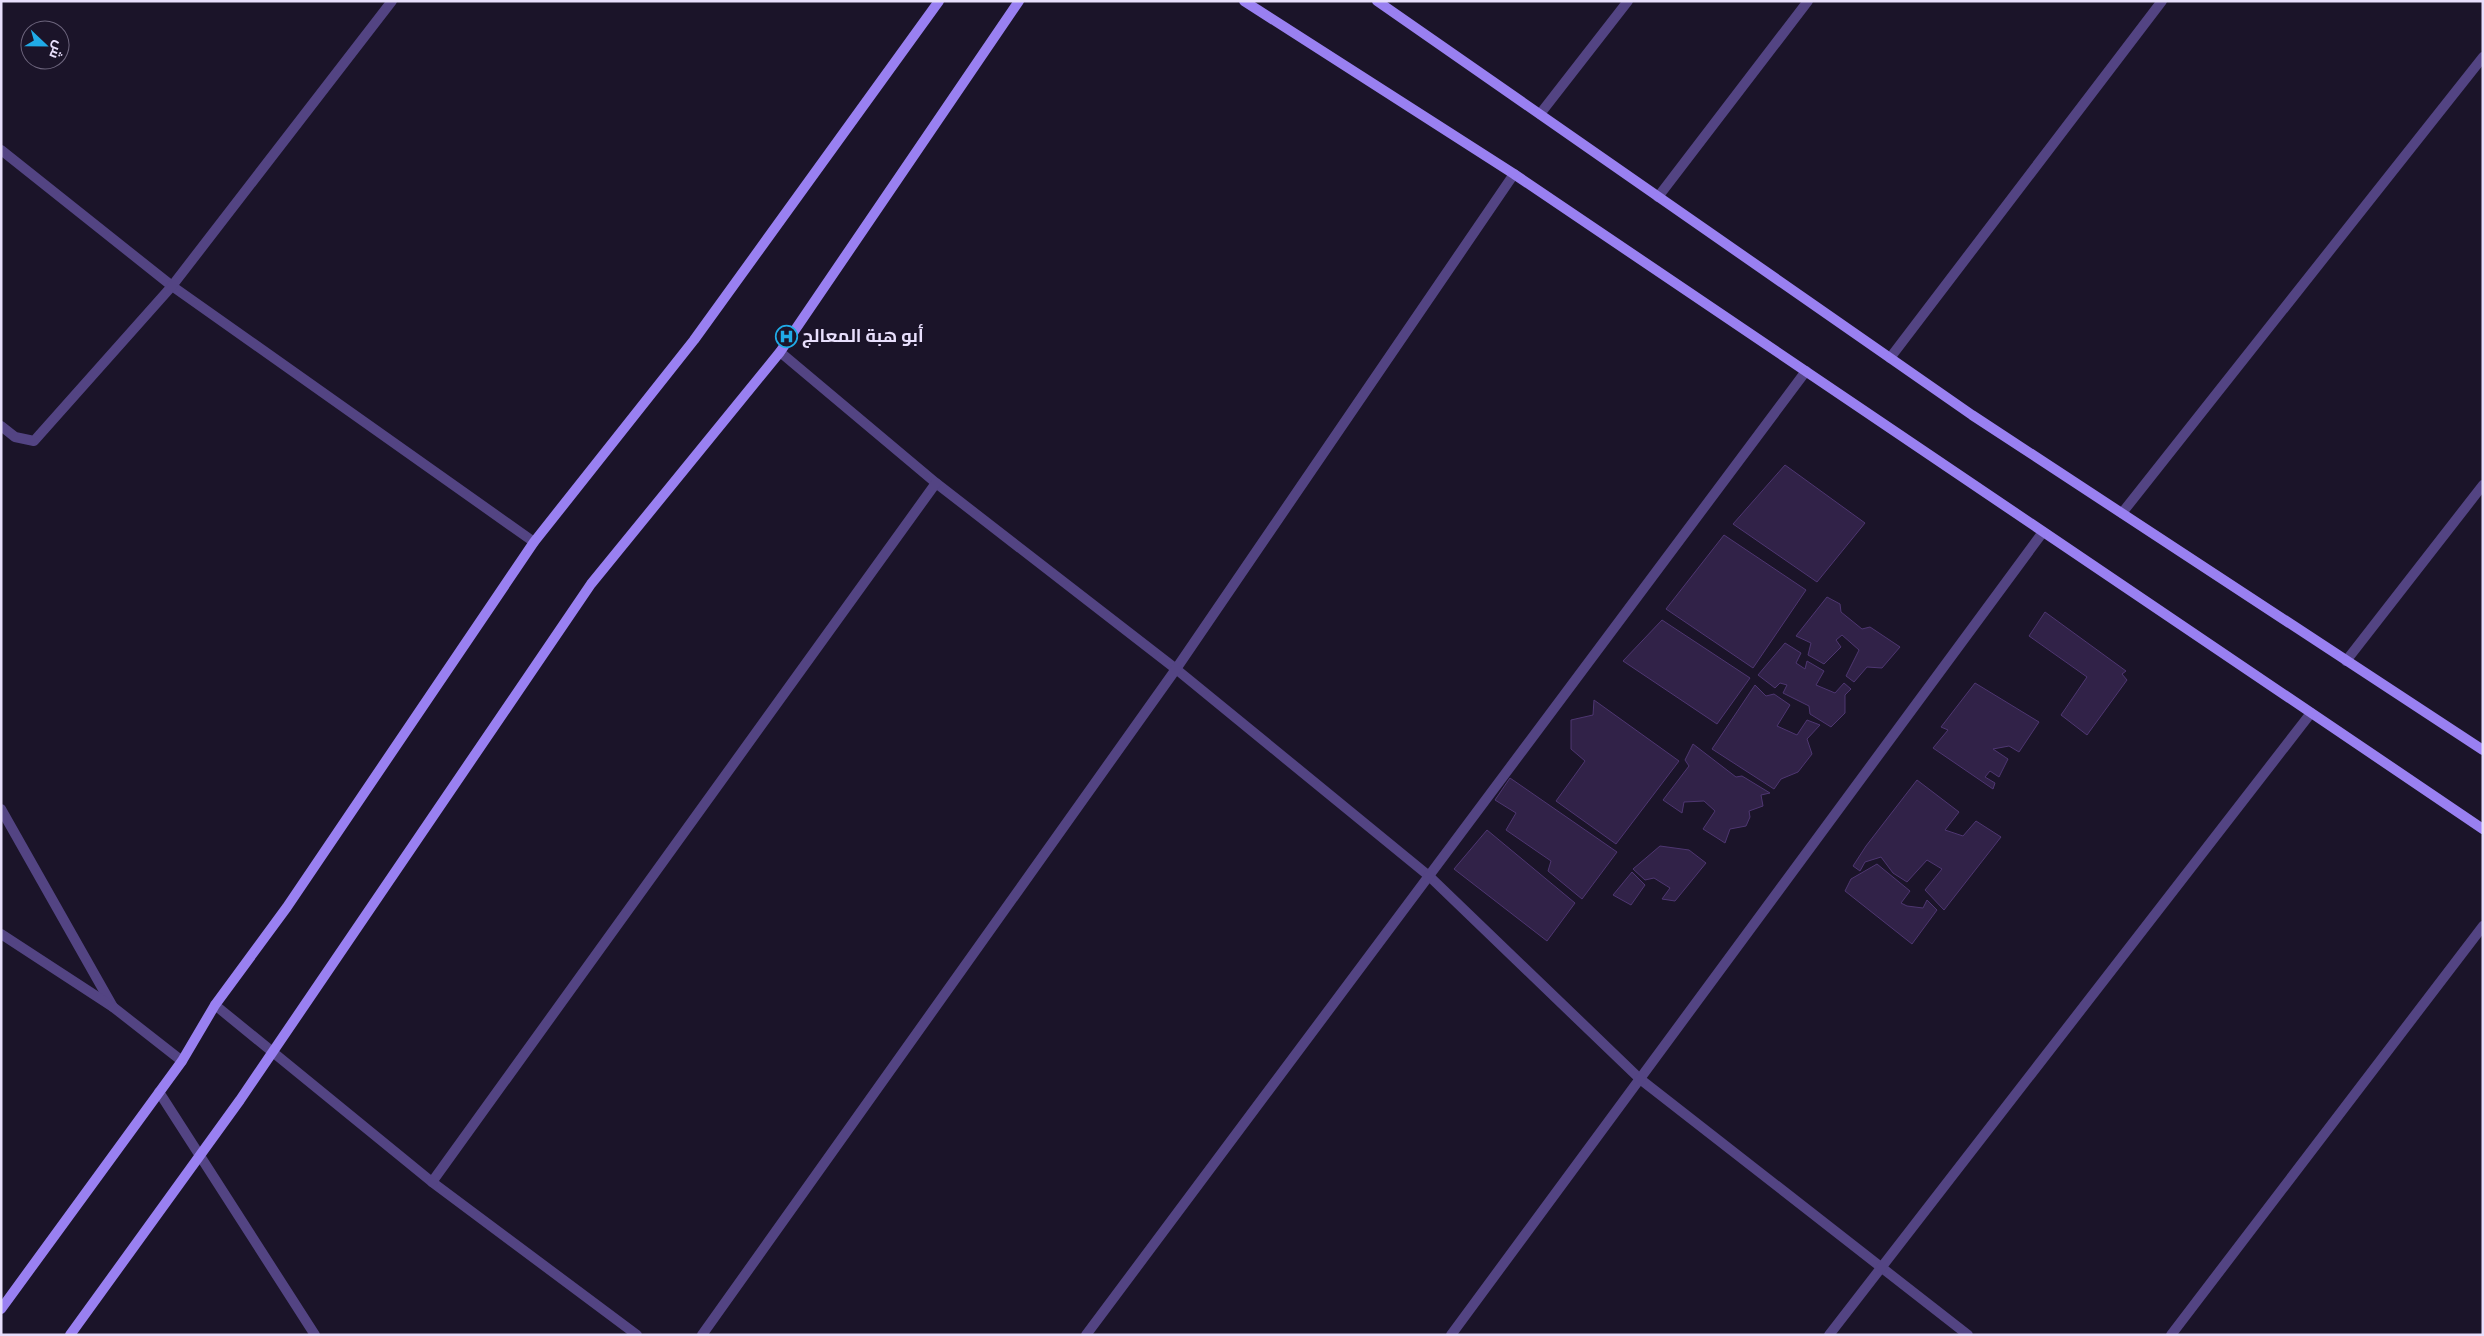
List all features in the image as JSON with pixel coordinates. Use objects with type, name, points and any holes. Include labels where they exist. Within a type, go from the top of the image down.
[{"type":"street","points":[[1,426],[15,437],[34,441],[172,286],[392,1]]},
{"type":"street","points":[[1,1309],[182,1061],[215,1005],[287,907],[534,542],[694,340],[939,1]]},
{"type":"street","points":[[70,1335],[240,1100],[591,584],[780,352],[1019,1]]},
{"type":"street","points":[[1244,1],[1514,174],[2483,829]]},
{"type":"street","points":[[1377,1],[1890,358],[2122,514],[2483,750]]},
{"type":"street","points":[[1540,114],[1628,1]]},
{"type":"street","points":[[1658,197],[1808,1]]},
{"type":"street","points":[[1890,358],[2162,1]]},
{"type":"street","points":[[2122,514],[2483,57]]},
{"type":"street","points":[[1,150],[172,286],[534,542]]},
{"type":"street","points":[[702,1335],[1176,669],[1514,174]]},
{"type":"street","points":[[780,352],[936,483],[1176,669],[1429,876],[1640,1079],[1968,1335]]},
{"type":"street","points":[[1086,1335],[1806,372]]},
{"type":"street","points":[[432,1182],[936,483]]},
{"type":"street","points":[[2346,661],[2483,485]]},
{"type":"street","points":[[1451,1335],[2043,532]]},
{"type":"street","points":[[1829,1335],[1880,1266],[2311,713]]},
{"type":"street","points":[[1,809],[113,1007]]},
{"type":"street","points":[[2171,1335],[2483,926]]},
{"type":"street","points":[[1,934],[113,1007],[182,1061]]},
{"type":"street","points":[[215,1005],[432,1182],[637,1335]]},
{"type":"street","points":[[160,1092],[315,1335]]},
{"type":"building","points":[[1785,465],[1865,523],[1817,582],[1733,524]]},
{"type":"building","points":[[1724,535],[1806,590],[1753,668],[1666,609]]},
{"type":"building","points":[[1827,597],[1840,604],[1841,612],[1862,629],[1870,627],[1900,647],[1882,668],[1867,667],[1854,682],[1846,676],[1859,650],[1842,635],[1836,640],[1841,647],[1824,664],[1808,655],[1811,643],[1796,636]]},
{"type":"building","points":[[2045,612],[2126,671],[2122,674],[2127,680],[2087,735],[2061,715],[2087,677],[2029,636]]},
{"type":"building","points":[[1662,620],[1750,678],[1717,724],[1623,661]]},
{"type":"building","points":[[1785,643],[1801,653],[1796,663],[1805,669],[1807,661],[1824,671],[1816,685],[1835,693],[1844,683],[1851,689],[1845,695],[1845,713],[1831,727],[1810,714],[1809,706],[1783,693],[1787,685],[1780,683],[1775,688],[1758,675]]},
{"type":"building","points":[[1975,683],[2039,722],[2019,752],[2009,746],[1993,749],[2008,759],[1999,777],[1990,771],[1985,777],[1995,783],[1993,789],[1933,748],[1948,730],[1941,727]]},
{"type":"building","points":[[1755,685],[1766,696],[1774,694],[1790,705],[1777,726],[1797,735],[1807,720],[1820,725],[1807,739],[1812,754],[1798,772],[1781,779],[1774,789],[1712,749]]},
{"type":"building","points":[[1594,700],[1679,761],[1616,844],[1556,801],[1585,761],[1571,749],[1571,720],[1593,715]]},
{"type":"building","points":[[1693,744],[1736,777],[1742,776],[1770,793],[1761,795],[1763,806],[1749,811],[1750,817],[1746,826],[1730,829],[1725,843],[1703,829],[1715,811],[1704,801],[1684,802],[1682,813],[1663,800],[1689,766],[1685,760]]},
{"type":"building","points":[[1510,778],[1617,852],[1582,899],[1548,871],[1551,861],[1506,830],[1516,813],[1495,800]]},
{"type":"building","points":[[1917,780],[1959,812],[1945,830],[1963,836],[1976,821],[2001,837],[1944,910],[1925,890],[1942,869],[1927,860],[1907,882],[1893,873],[1881,857],[1865,862],[1860,871],[1853,866],[1866,846]]},
{"type":"building","points":[[1487,830],[1575,903],[1547,941],[1454,869]]},
{"type":"building","points":[[1660,846],[1689,850],[1706,863],[1675,901],[1662,899],[1670,888],[1654,878],[1645,880],[1633,869]]},
{"type":"building","points":[[1877,864],[1910,891],[1901,903],[1907,906],[1923,908],[1927,900],[1937,910],[1912,944],[1845,891],[1851,879]]},
{"type":"building","points":[[1632,872],[1645,885],[1631,905],[1613,895]]},
{"type":"place","name":"أبو هبة المعالج","points":[[786,336]]}]
